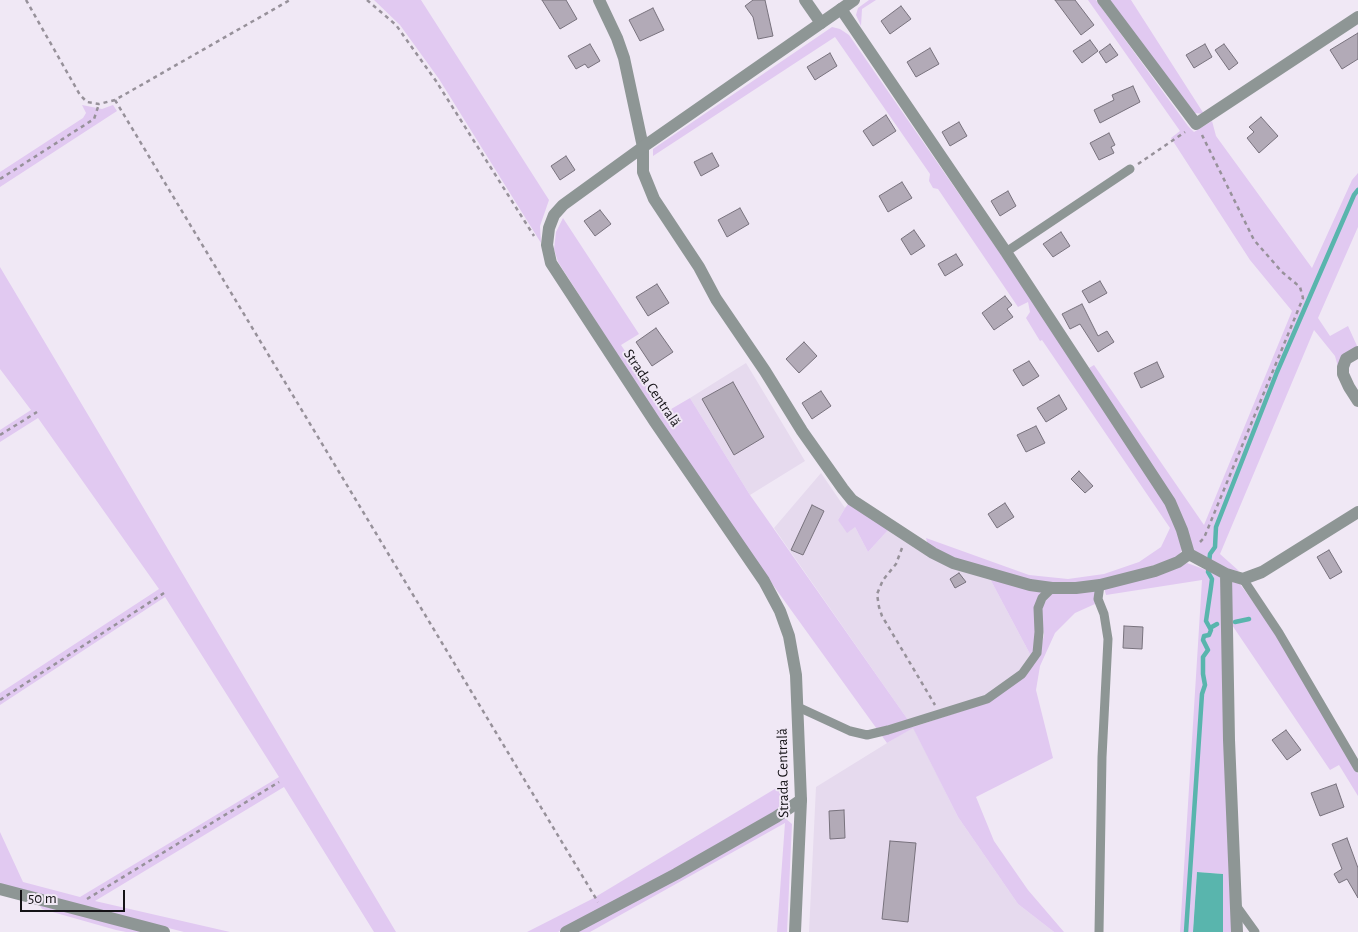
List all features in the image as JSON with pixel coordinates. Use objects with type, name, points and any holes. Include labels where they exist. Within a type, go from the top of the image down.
[{"type":"street","points":[[599,0],[618,38],[624,58],[643,147],[643,172],[654,199],[699,267],[716,299],[765,371],[802,431],[852,500],[934,553],[953,563],[1030,586],[1076,588],[1100,585],[1155,571],[1194,557]]},
{"type":"street","points":[[805,0],[821,23]]},
{"type":"street","name":"Strada Centrală","points":[[795,932],[801,800],[798,707],[796,675],[789,636],[780,611],[764,581],[645,407],[551,263],[547,245],[549,228],[554,215],[563,205],[854,0]]},
{"type":"street","points":[[1103,0],[1196,124],[1358,16]]},
{"type":"street","points":[[841,9],[1006,252],[1170,502],[1194,557],[1222,572],[1243,579],[1262,572],[1358,512]]},
{"type":"street","points":[[1358,352],[1346,360],[1343,367],[1343,374],[1358,401]]},
{"type":"street","points":[[1222,572],[1237,932]]},
{"type":"street","points":[[566,932],[685,870],[776,817],[801,800]]},
{"type":"street","points":[[0,889],[164,932]]},
{"type":"lane","points":[[1006,252],[1130,169]]},
{"type":"lane","points":[[1243,579],[1279,633],[1358,768]]},
{"type":"lane","points":[[1098,932],[1102,757],[1108,640],[1104,614],[1098,599],[1100,585]]},
{"type":"lane","points":[[798,707],[850,731],[867,735],[986,699],[1022,674],[1037,653],[1039,632],[1038,608],[1042,598],[1052,588]]},
{"type":"lane","points":[[1237,907],[1255,932]]},
{"type":"path","points":[[26,0],[80,94],[87,102],[99,104],[114,100],[290,0]]},
{"type":"path","points":[[367,0],[396,25],[436,81],[536,240]]},
{"type":"path","points":[[114,100],[604,912]]},
{"type":"path","points":[[0,179],[94,119],[99,104]]},
{"type":"path","points":[[1130,169],[1196,124],[1254,240],[1282,272],[1300,287],[1303,298],[1204,538],[1194,557]]},
{"type":"path","points":[[0,435],[37,412]]},
{"type":"path","points":[[902,531],[902,550],[896,564],[882,580],[877,594],[879,607],[882,616],[941,714]]},
{"type":"path","points":[[0,700],[164,593]]},
{"type":"path","points":[[72,908],[280,782]]},
{"type":"shaded area","points":[[374,0],[421,0],[549,200],[540,226],[541,243],[439,79],[400,25]]},
{"type":"shaded area","points":[[869,0],[876,0],[862,9],[861,26],[856,15],[858,8]]},
{"type":"shaded area","points":[[1088,0],[1096,0],[1194,132],[1212,121],[1216,136],[1312,268],[1352,180],[1358,173],[1358,227],[1318,318],[1330,336],[1348,326],[1358,348],[1338,367],[1335,356],[1314,330],[1220,554],[1239,571],[1228,570],[1190,548],[1089,368],[1094,365],[1204,525],[1292,311],[1250,260],[1171,138],[1180,131]]},
{"type":"shaded area","points":[[1109,0],[1131,0],[1204,114],[1195,113]]},
{"type":"shaded area","points":[[832,27],[840,29],[849,35],[1020,282],[1164,500],[1174,520],[1182,550],[1177,558],[1100,582],[1032,582],[954,559],[928,545],[926,538],[1029,575],[1068,579],[1104,574],[1139,562],[1161,547],[1170,528],[1042,340],[1040,341],[1026,318],[1030,312],[1028,302],[1018,307],[938,189],[933,188],[929,181],[930,174],[835,37],[653,156],[653,149]]},
{"type":"shaded area","points":[[82,105],[102,109],[113,105],[117,111],[0,187],[0,172],[83,118],[86,113]]},
{"type":"shaded area","points":[[563,218],[639,334],[621,345],[666,412],[690,398],[750,495],[913,727],[989,702],[1039,655],[1044,635],[1041,616],[1043,604],[1052,594],[1097,589],[1095,604],[1075,613],[1055,633],[1040,666],[1036,690],[1053,758],[976,797],[994,841],[1028,890],[1064,932],[1054,932],[1018,904],[958,817],[913,728],[887,743],[773,585],[658,418],[558,262],[554,249],[556,232]]},
{"type":"shaded area","points":[[0,267],[396,932],[374,932],[284,787],[95,901],[230,932],[184,932],[0,885],[0,832],[23,882],[80,897],[279,777],[165,597],[0,705],[0,693],[159,589],[38,418],[0,442],[0,430],[31,410],[0,369]]},
{"type":"shaded area","points":[[746,363],[805,461],[750,495],[690,398]]},
{"type":"shaded area","points":[[821,473],[845,508],[838,520],[855,527],[868,552],[889,529],[988,575],[1031,656],[1019,672],[985,697],[908,720],[774,528]]},
{"type":"shaded area","points":[[849,503],[889,529],[868,552],[855,527],[847,533],[838,520]]},
{"type":"shaded area","points":[[1187,563],[1217,574],[1221,578],[1234,932],[1223,932],[1223,874],[1197,872],[1193,932],[1180,932],[1202,580],[1106,595],[1104,588]]},
{"type":"shaded area","points":[[988,575],[1044,592],[1034,650],[1031,656]]},
{"type":"shaded area","points":[[1231,579],[1240,584],[1273,629],[1358,774],[1358,796],[1339,765],[1330,770],[1232,625]]},
{"type":"shaded area","points":[[913,727],[958,817],[1018,904],[1054,932],[809,932],[816,787]]},
{"type":"shaded area","points":[[788,781],[787,803],[755,825],[558,932],[527,932],[592,899]]},
{"type":"shaded area","points":[[785,818],[792,824],[787,932],[777,932],[785,823],[590,932],[578,932]]},
{"type":"shaded area","points":[[1197,872],[1223,874],[1223,932],[1193,932]]},
{"type":"shaded area","points":[[38,903],[147,932],[116,930],[42,909]]},
{"type":"building","points":[[542,0],[566,0],[577,19],[560,29]]},
{"type":"building","points":[[753,0],[765,0],[773,36],[758,39],[753,17],[745,6]]},
{"type":"building","points":[[1055,0],[1075,0],[1094,25],[1081,35]]},
{"type":"building","points":[[901,6],[911,19],[890,34],[881,21]]},
{"type":"building","points":[[653,8],[664,30],[640,41],[629,20]]},
{"type":"building","points":[[1358,33],[1358,59],[1342,69],[1330,50]]},
{"type":"building","points":[[1090,40],[1098,51],[1082,63],[1073,51]]},
{"type":"building","points":[[590,44],[600,61],[588,68],[585,64],[576,69],[568,56]]},
{"type":"building","points":[[1110,44],[1118,55],[1106,63],[1099,52]]},
{"type":"building","points":[[1205,44],[1212,57],[1194,68],[1186,55]]},
{"type":"building","points":[[1224,44],[1238,63],[1229,70],[1215,50]]},
{"type":"building","points":[[930,48],[939,64],[916,77],[907,62]]},
{"type":"building","points":[[830,53],[837,66],[815,80],[807,67]]},
{"type":"building","points":[[1133,86],[1140,102],[1100,123],[1094,110],[1114,100],[1112,95]]},
{"type":"building","points":[[886,115],[896,131],[873,146],[863,131]]},
{"type":"building","points":[[1261,117],[1278,136],[1259,153],[1247,138],[1254,132],[1249,127]]},
{"type":"building","points":[[959,122],[967,136],[950,146],[942,132]]},
{"type":"building","points":[[1109,133],[1115,145],[1111,147],[1114,153],[1099,160],[1090,143]]},
{"type":"building","points":[[712,153],[719,166],[701,176],[694,162]]},
{"type":"building","points":[[566,156],[575,170],[560,180],[551,166]]},
{"type":"building","points":[[902,182],[912,198],[888,212],[879,196]]},
{"type":"building","points":[[1008,191],[1016,206],[1000,216],[991,201]]},
{"type":"building","points":[[740,208],[749,224],[727,237],[718,220]]},
{"type":"building","points":[[600,210],[611,224],[595,236],[584,221]]},
{"type":"building","points":[[914,230],[925,246],[911,255],[901,239]]},
{"type":"building","points":[[1061,232],[1070,246],[1053,257],[1043,244]]},
{"type":"building","points":[[956,254],[963,265],[945,276],[938,264]]},
{"type":"building","points":[[1100,281],[1107,293],[1089,303],[1082,291]]},
{"type":"building","points":[[657,284],[669,303],[648,316],[636,297]]},
{"type":"building","points":[[1005,296],[1012,305],[1007,309],[1013,317],[994,330],[982,313]]},
{"type":"building","points":[[1082,304],[1098,336],[1107,331],[1114,342],[1098,352],[1080,324],[1070,329],[1062,314]]},
{"type":"building","points":[[656,328],[673,352],[652,366],[636,342]]},
{"type":"building","points":[[804,342],[817,356],[799,373],[786,359]]},
{"type":"building","points":[[1029,361],[1039,376],[1023,386],[1013,370]]},
{"type":"building","points":[[1157,362],[1164,377],[1141,388],[1134,373]]},
{"type":"building","points":[[733,382],[764,437],[734,455],[702,399]]},
{"type":"building","points":[[821,391],[831,406],[812,419],[802,403]]},
{"type":"building","points":[[1059,395],[1067,409],[1046,422],[1037,408]]},
{"type":"building","points":[[1036,426],[1045,443],[1026,452],[1017,435]]},
{"type":"building","points":[[1079,471],[1093,486],[1085,493],[1071,479]]},
{"type":"building","points":[[1005,503],[1014,517],[997,528],[988,514]]},
{"type":"building","points":[[812,505],[824,511],[803,555],[791,550]]},
{"type":"building","points":[[1329,550],[1342,572],[1330,579],[1317,557]]},
{"type":"building","points":[[959,573],[966,582],[955,588],[950,579]]},
{"type":"building","points":[[1124,626],[1143,627],[1142,649],[1123,648]]},
{"type":"building","points":[[1286,730],[1301,750],[1287,760],[1272,740]]},
{"type":"building","points":[[1336,784],[1344,807],[1320,816],[1311,793]]},
{"type":"building","points":[[844,810],[845,838],[830,839],[829,811]]},
{"type":"building","points":[[1347,838],[1358,868],[1358,898],[1347,879],[1339,883],[1334,874],[1342,869],[1332,844]]},
{"type":"building","points":[[890,841],[916,843],[908,922],[882,919]]},
{"type":"waterway","points":[[1186,932],[1202,694],[1205,685],[1203,657],[1208,650],[1203,640],[1204,636],[1209,635],[1211,630],[1206,621],[1212,579],[1208,572],[1210,554],[1215,547],[1216,527],[1277,372],[1354,195],[1358,190]]},
{"type":"waterway","points":[[1235,622],[1249,619]]},
{"type":"waterway","points":[[1210,628],[1217,624]]}]
